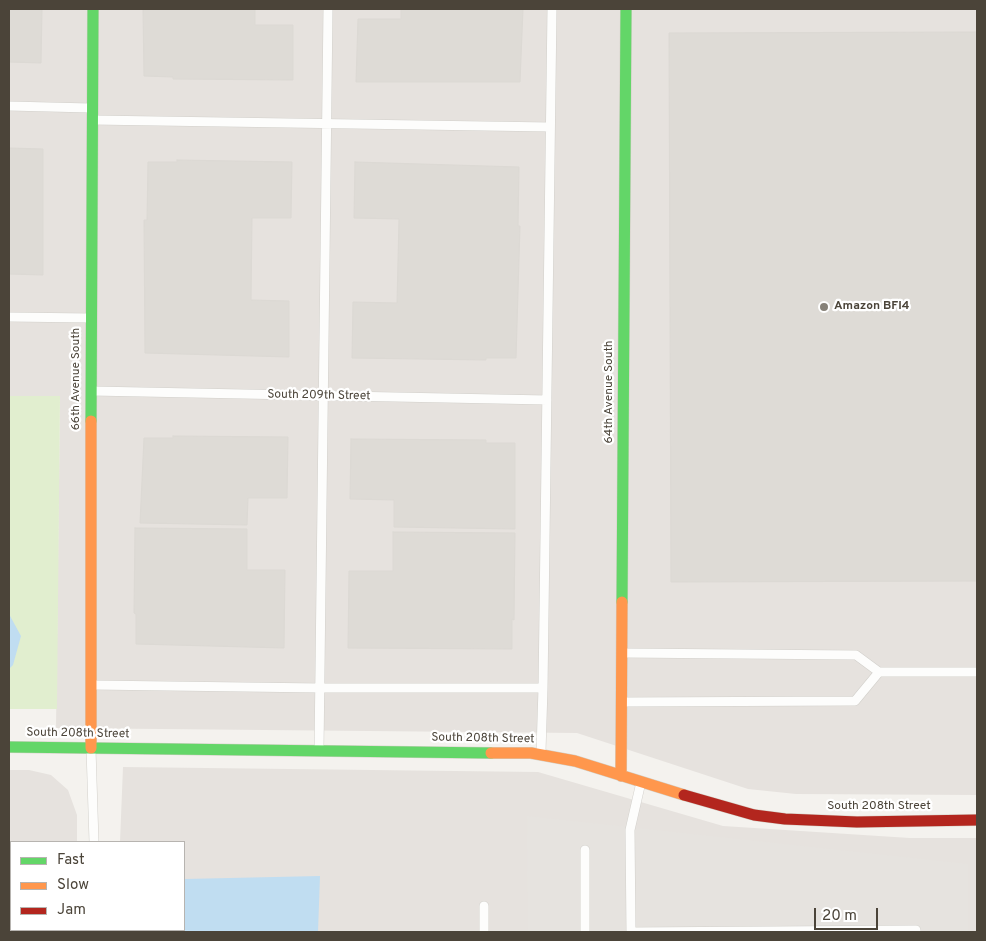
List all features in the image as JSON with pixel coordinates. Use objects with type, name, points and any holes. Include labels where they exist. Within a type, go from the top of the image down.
[{"type":"street","name":"66th Avenue South","points":[[91,748],[90,391],[93,9]]},
{"type":"street","name":"64th Avenue South","points":[[621,776],[626,9]]},
{"type":"street","name":"South 208th Street","points":[[9,747],[530,752],[575,762],[722,808],[785,819],[857,822],[977,820]]},
{"type":"lane","points":[[319,750],[328,9]]},
{"type":"lane","points":[[541,754],[552,9]]},
{"type":"lane","points":[[9,106],[91,114],[327,124],[550,127]]},
{"type":"lane","points":[[9,317],[91,318]]},
{"type":"lane","name":"South 209th Street","points":[[90,391],[547,400]]},
{"type":"lane","points":[[622,653],[856,655],[879,672],[977,672]]},
{"type":"lane","points":[[622,702],[856,701],[879,672]]},
{"type":"lane","points":[[90,685],[543,688]]},
{"type":"lane","points":[[91,748],[94,841]]},
{"type":"lane","points":[[641,782],[630,830],[631,932],[916,930],[916,932]]},
{"type":"lane","points":[[585,850],[585,932]]},
{"type":"lane","points":[[484,906],[484,932]]},
{"type":"shaded area","points":[[9,9],[977,9],[977,795],[796,794],[748,789],[577,733],[56,728],[60,397],[9,396]]},
{"type":"shaded area","points":[[123,767],[538,772],[723,826],[910,838],[977,838],[977,932],[116,932],[185,931],[185,841],[120,841]]},
{"type":"shaded area","points":[[9,770],[29,770],[51,775],[68,790],[77,815],[77,841],[10,841],[10,931],[77,932],[9,932]]},
{"type":"shaded area","points":[[527,816],[968,864],[968,932],[528,932]]},
{"type":"green space","points":[[9,396],[60,396],[57,709],[9,709]]},
{"type":"water","points":[[9,614],[21,636],[13,665],[9,669]]},
{"type":"water","points":[[320,876],[318,932],[177,932],[185,931],[185,879]]},
{"type":"building","points":[[9,9],[42,9],[41,63],[9,62]]},
{"type":"building","points":[[143,9],[255,9],[255,25],[293,25],[293,80],[173,79],[173,77],[144,76]]},
{"type":"building","points":[[401,9],[523,9],[520,82],[356,82],[358,19],[401,19]]},
{"type":"building","name":"Amazon BFI4","points":[[977,32],[977,581],[671,582],[669,33]]},
{"type":"building","points":[[9,148],[43,149],[43,275],[9,274]]},
{"type":"building","points":[[177,160],[292,162],[291,218],[252,218],[251,300],[289,301],[289,357],[145,353],[144,220],[147,220],[148,162],[177,162]]},
{"type":"building","points":[[355,162],[519,167],[518,226],[520,226],[516,358],[486,358],[486,360],[352,358],[353,302],[397,303],[399,219],[354,218]]},
{"type":"building","points":[[173,436],[288,437],[287,498],[248,498],[247,525],[140,523],[144,438],[173,438]]},
{"type":"building","points":[[351,439],[486,440],[486,443],[515,443],[515,529],[394,527],[394,500],[350,499]]},
{"type":"building","points":[[135,528],[247,529],[247,570],[285,570],[284,648],[136,644],[136,614],[134,613]]},
{"type":"building","points":[[393,532],[515,533],[512,649],[348,648],[349,571],[393,571]]},
{"type":"traffic: fast","points":[[91,421],[93,9]]},
{"type":"traffic: fast","points":[[622,602],[626,9]]},
{"type":"traffic: fast","points":[[9,747],[491,753]]},
{"type":"traffic: slow","points":[[91,421],[91,748]]},
{"type":"traffic: slow","points":[[621,776],[622,602]]},
{"type":"traffic: slow","points":[[491,753],[531,753],[575,761],[684,795]]},
{"type":"traffic: jam","points":[[684,795],[754,815],[785,819],[857,822],[977,820]]},
{"type":"place","name":"Amazon BFI4","points":[[824,307]]}]
